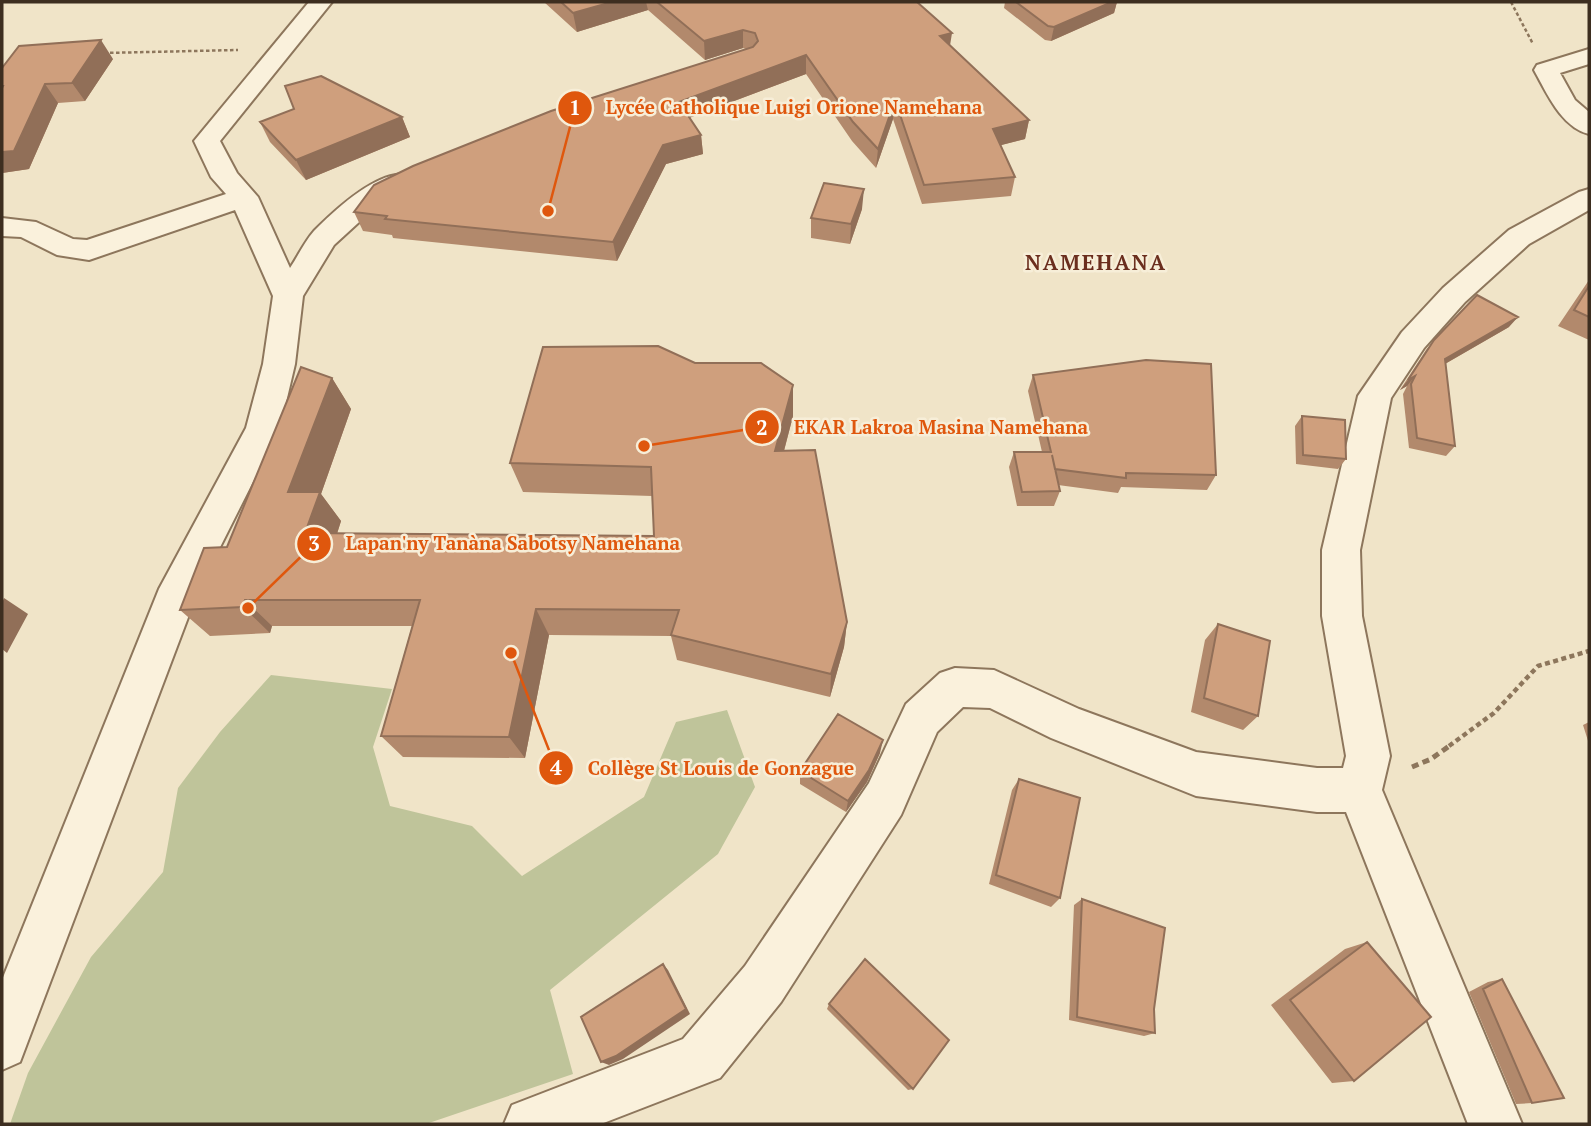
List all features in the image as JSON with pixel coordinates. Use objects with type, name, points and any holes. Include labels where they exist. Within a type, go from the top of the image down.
[{"type":"street","points":[[288,296],[244,197],[225,177],[207,141],[321,2]]},
{"type":"street","points":[[1589,56],[1546,70],[1565,104],[1589,127]]},
{"type":"street","points":[[2,1044],[179,589],[263,428],[279,364],[288,296],[323,239],[371,196],[422,171]]},
{"type":"street","points":[[2,227],[26,228],[67,248],[89,250],[244,197]]},
{"type":"street","points":[[1495,1124],[1360,790],[1368,756],[1342,616],[1341,550],[1375,396],[1413,340],[1454,295],[1519,237],[1589,198]]},
{"type":"street","points":[[531,1124],[701,1059],[763,984],[885,799],[921,719],[955,687],[994,689],[1066,724],[1196,775],[1317,790],[1360,790]]},
{"type":"path","points":[[1511,2],[1546,70]]},
{"type":"path","points":[[95,53],[217,49],[279,54]]},
{"type":"path","points":[[1360,790],[1431,759],[1493,713],[1538,666],[1589,651]]},
{"type":"green space","points":[[271,675],[392,689],[373,747],[390,806],[472,826],[522,876],[644,797],[676,722],[727,710],[755,787],[718,854],[550,990],[573,1074],[426,1124],[10,1124],[28,1073],[91,957],[163,872],[178,788],[220,732]]},
{"type":"building","points":[[561,2],[612,2],[573,13]]},
{"type":"building","points":[[657,2],[917,2],[952,33],[940,36],[1029,120],[993,129],[1015,177],[924,185],[895,100],[878,149],[853,122],[806,55],[679,102],[701,135],[663,145],[613,242],[385,219],[387,216],[354,212],[374,185],[413,166],[551,111],[753,47],[758,41],[755,33],[743,30],[704,41]]},
{"type":"building","points":[[1016,2],[1112,2],[1054,27],[1048,26]]},
{"type":"building","points":[[101,40],[72,83],[45,84],[14,151],[2,152],[2,68],[19,46]]},
{"type":"building","points":[[321,76],[402,117],[296,160],[260,122],[294,109],[285,86]]},
{"type":"building","points":[[824,183],[864,189],[851,224],[811,218]]},
{"type":"building","points":[[1589,286],[1589,317],[1574,310]]},
{"type":"building","points":[[1477,295],[1518,317],[1445,359],[1455,446],[1417,438],[1411,384],[1415,376],[1408,380],[1434,340]]},
{"type":"building","points":[[658,346],[695,363],[761,363],[793,385],[775,451],[815,450],[847,622],[831,674],[671,635],[679,610],[536,609],[509,737],[381,736],[420,600],[245,600],[243,607],[180,610],[204,548],[227,547],[301,367],[332,378],[288,492],[320,492],[305,533],[654,536],[651,467],[510,463],[543,347]]},
{"type":"building","points":[[1146,360],[1211,364],[1216,475],[1126,473],[1126,478],[1055,469],[1060,491],[1022,492],[1014,452],[1051,452],[1033,375]]},
{"type":"building","points":[[1302,416],[1345,420],[1346,459],[1303,455]]},
{"type":"building","points":[[1218,624],[1270,641],[1258,716],[1204,698]]},
{"type":"building","points":[[838,714],[883,740],[869,770],[848,801],[800,771]]},
{"type":"building","points":[[1019,779],[1080,798],[1060,898],[996,875]]},
{"type":"building","points":[[1082,899],[1165,928],[1154,1009],[1155,1033],[1077,1017]]},
{"type":"building","points":[[1367,942],[1431,1017],[1354,1081],[1290,1000]]},
{"type":"building","points":[[865,959],[949,1040],[913,1089],[829,1004]]},
{"type":"building","points":[[663,964],[686,1009],[616,1056],[601,1062],[581,1017]]},
{"type":"building","points":[[1502,979],[1564,1098],[1532,1103],[1483,989]]},
{"type":"place","name":"Lycée Catholique Luigi Orione Namehana","points":[[548,211]]},
{"type":"place","name":"EKAR Lakroa Masina Namehana","points":[[644,446]]},
{"type":"place","name":"Lapan'ny Tanàna Sabotsy Namehana","points":[[248,608]]},
{"type":"place","name":"Collège St Louis de Gonzague","points":[[511,653]]},
{"type":"district","name":"NAMEHANA","points":[[1096,262]]}]
